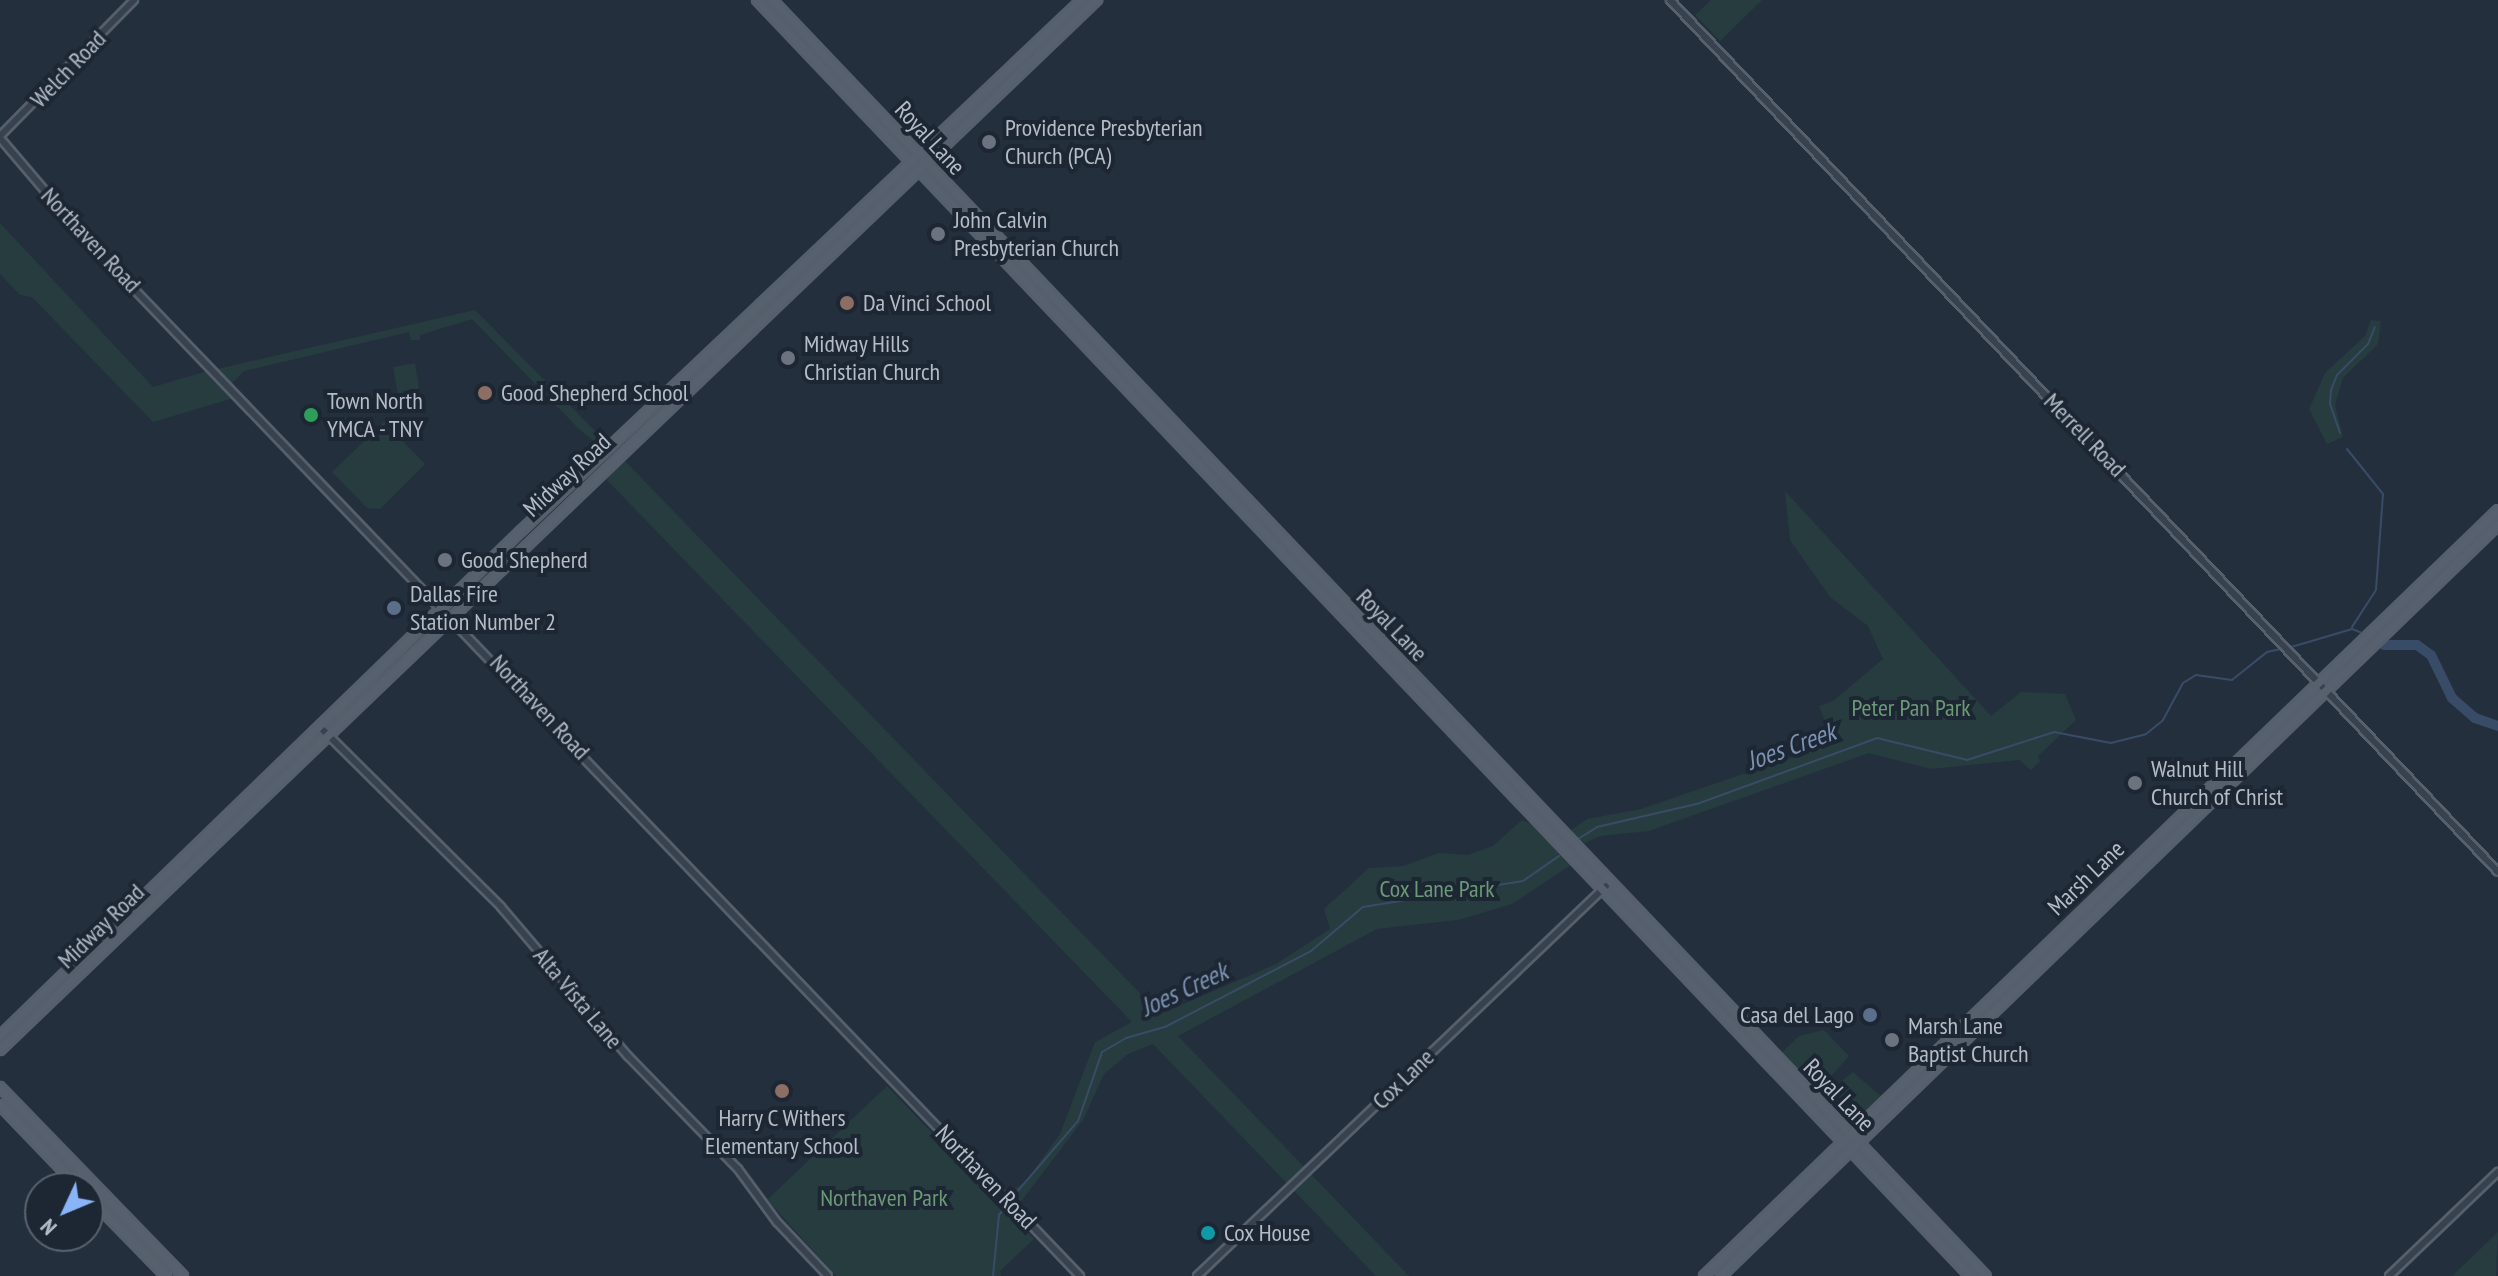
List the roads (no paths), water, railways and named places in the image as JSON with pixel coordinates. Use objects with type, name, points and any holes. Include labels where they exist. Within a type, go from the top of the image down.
[{"type":"main road","name":"Royal Lane","points":[[757,0],[1970,1276]]},
{"type":"main road","name":"Royal Lane","points":[[772,0],[1761,1043],[1986,1276]]},
{"type":"main road","name":"Midway Road","points":[[0,1050],[452,615],[1082,0]]},
{"type":"main road","name":"Midway Road","points":[[922,158],[1097,0]]},
{"type":"main road","name":"Midway Road","points":[[0,1036],[444,607],[914,166]]},
{"type":"main road","points":[[970,227],[978,219]]},
{"type":"main road","name":"Marsh Lane","points":[[1704,1276],[2498,510]]},
{"type":"main road","name":"Marsh Lane","points":[[1721,1276],[2498,525]]},
{"type":"main road","points":[[1659,950],[1668,943]]},
{"type":"main road","points":[[1753,1050],[1761,1043]]},
{"type":"main road","points":[[1929,1057],[1938,1066]]},
{"type":"main road","points":[[0,1087],[183,1276]]},
{"type":"main road","points":[[0,1105],[65,1172]]},
{"type":"main road","points":[[104,1212],[166,1276]]},
{"type":"street","name":"Welch Road","points":[[0,137],[134,0]]},
{"type":"street","name":"Merrell Road","points":[[1670,0],[2498,872]]},
{"type":"street","name":"Northaven Road","points":[[0,137],[85,238],[452,615],[1080,1276]]},
{"type":"street","name":"Alta Vista Lane","points":[[320,727],[495,900],[628,1056],[738,1169],[777,1222],[828,1276]]},
{"type":"street","name":"Cox Lane","points":[[1197,1276],[1610,883]]},
{"type":"street","points":[[2389,1276],[2498,1172]]},
{"type":"waterway","points":[[2340,433],[2330,404],[2331,390],[2337,375],[2368,344],[2375,327]]},
{"type":"waterway","points":[[2347,449],[2383,494],[2376,590],[2352,627]]},
{"type":"waterway","name":"Joes Creek","points":[[2288,648],[2352,629],[2360,632]]},
{"type":"waterway","name":"Joes Creek","points":[[2384,645],[2417,645],[2431,655],[2452,698],[2475,718],[2498,726]]},
{"type":"waterway","name":"Joes Creek","points":[[1578,839],[1597,827],[1697,804],[1877,738],[1967,760],[2054,732],[2111,743],[2146,734],[2163,720],[2183,683],[2196,675],[2232,680],[2267,652],[2281,649]]},
{"type":"waterway","name":"Joes Creek","points":[[1010,1200],[1078,1121],[1102,1052],[1126,1038],[1165,1027],[1311,951],[1363,907],[1523,881],[1559,856]]},
{"type":"waterway","name":"Joes Creek","points":[[993,1276],[999,1215],[1007,1205]]},
{"type":"place","name":"Providence Presbyterian Church (PCA)","points":[[989,142]]},
{"type":"place","name":"John Calvin Presbyterian Church","points":[[938,234]]},
{"type":"place","name":"Da Vinci School","points":[[847,303]]},
{"type":"place","name":"Midway Hills Christian Church","points":[[788,358]]},
{"type":"place","name":"Good Shepherd School","points":[[485,393]]},
{"type":"place","name":"Town North YMCA - TNY","points":[[311,415]]},
{"type":"place","name":"Good Shepherd","points":[[445,560]]},
{"type":"place","name":"Dallas Fire Station Number 2","points":[[394,608]]},
{"type":"place","name":"Walnut Hill Church of Christ","points":[[2135,783]]},
{"type":"place","name":"Casa del Lago","points":[[1870,1015]]},
{"type":"place","name":"Marsh Lane Baptist Church","points":[[1892,1040]]},
{"type":"place","name":"Harry C Withers Elementary School","points":[[782,1091]]},
{"type":"place","name":"Cox House","points":[[1208,1233]]},
{"type":"park label","name":"Peter Pan Park","points":[[1911,708]]},
{"type":"park label","name":"Cox Lane Park","points":[[1437,889]]},
{"type":"park label","name":"Northaven Park","points":[[884,1198]]}]
